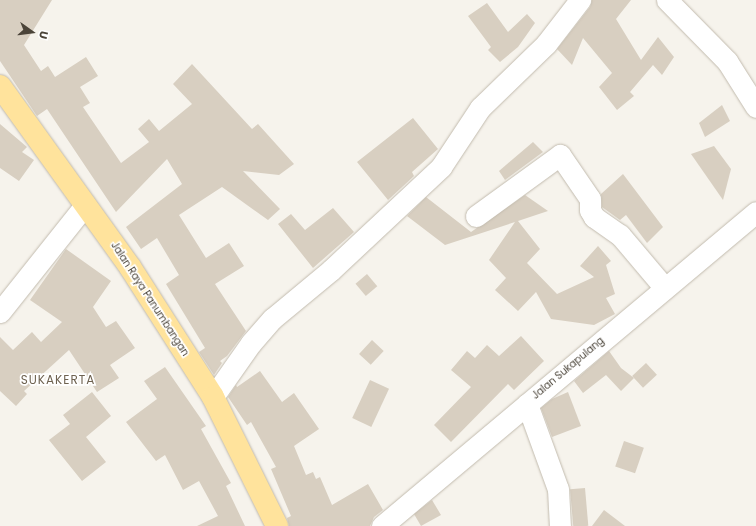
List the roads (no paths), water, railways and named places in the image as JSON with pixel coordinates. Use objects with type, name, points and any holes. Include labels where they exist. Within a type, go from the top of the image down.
[{"type":"main road","name":"Jalan Raya Panumbangan","points":[[0,86],[130,267],[213,397],[277,526]]},
{"type":"street","points":[[213,397],[251,343],[272,319],[331,270],[441,167],[480,108],[546,44],[580,0]]},
{"type":"street","points":[[667,0],[723,56],[756,107]]},
{"type":"street","points":[[476,216],[560,155],[590,199],[590,210],[594,217],[620,235],[664,288]]},
{"type":"street","points":[[4,299],[85,205]]},
{"type":"street","name":"Jalan Sukapulang","points":[[382,526],[756,212]]},
{"type":"street","points":[[527,404],[558,489],[560,526]]},
{"type":"district","name":"SUKAKERTA","points":[[58,380]]}]
